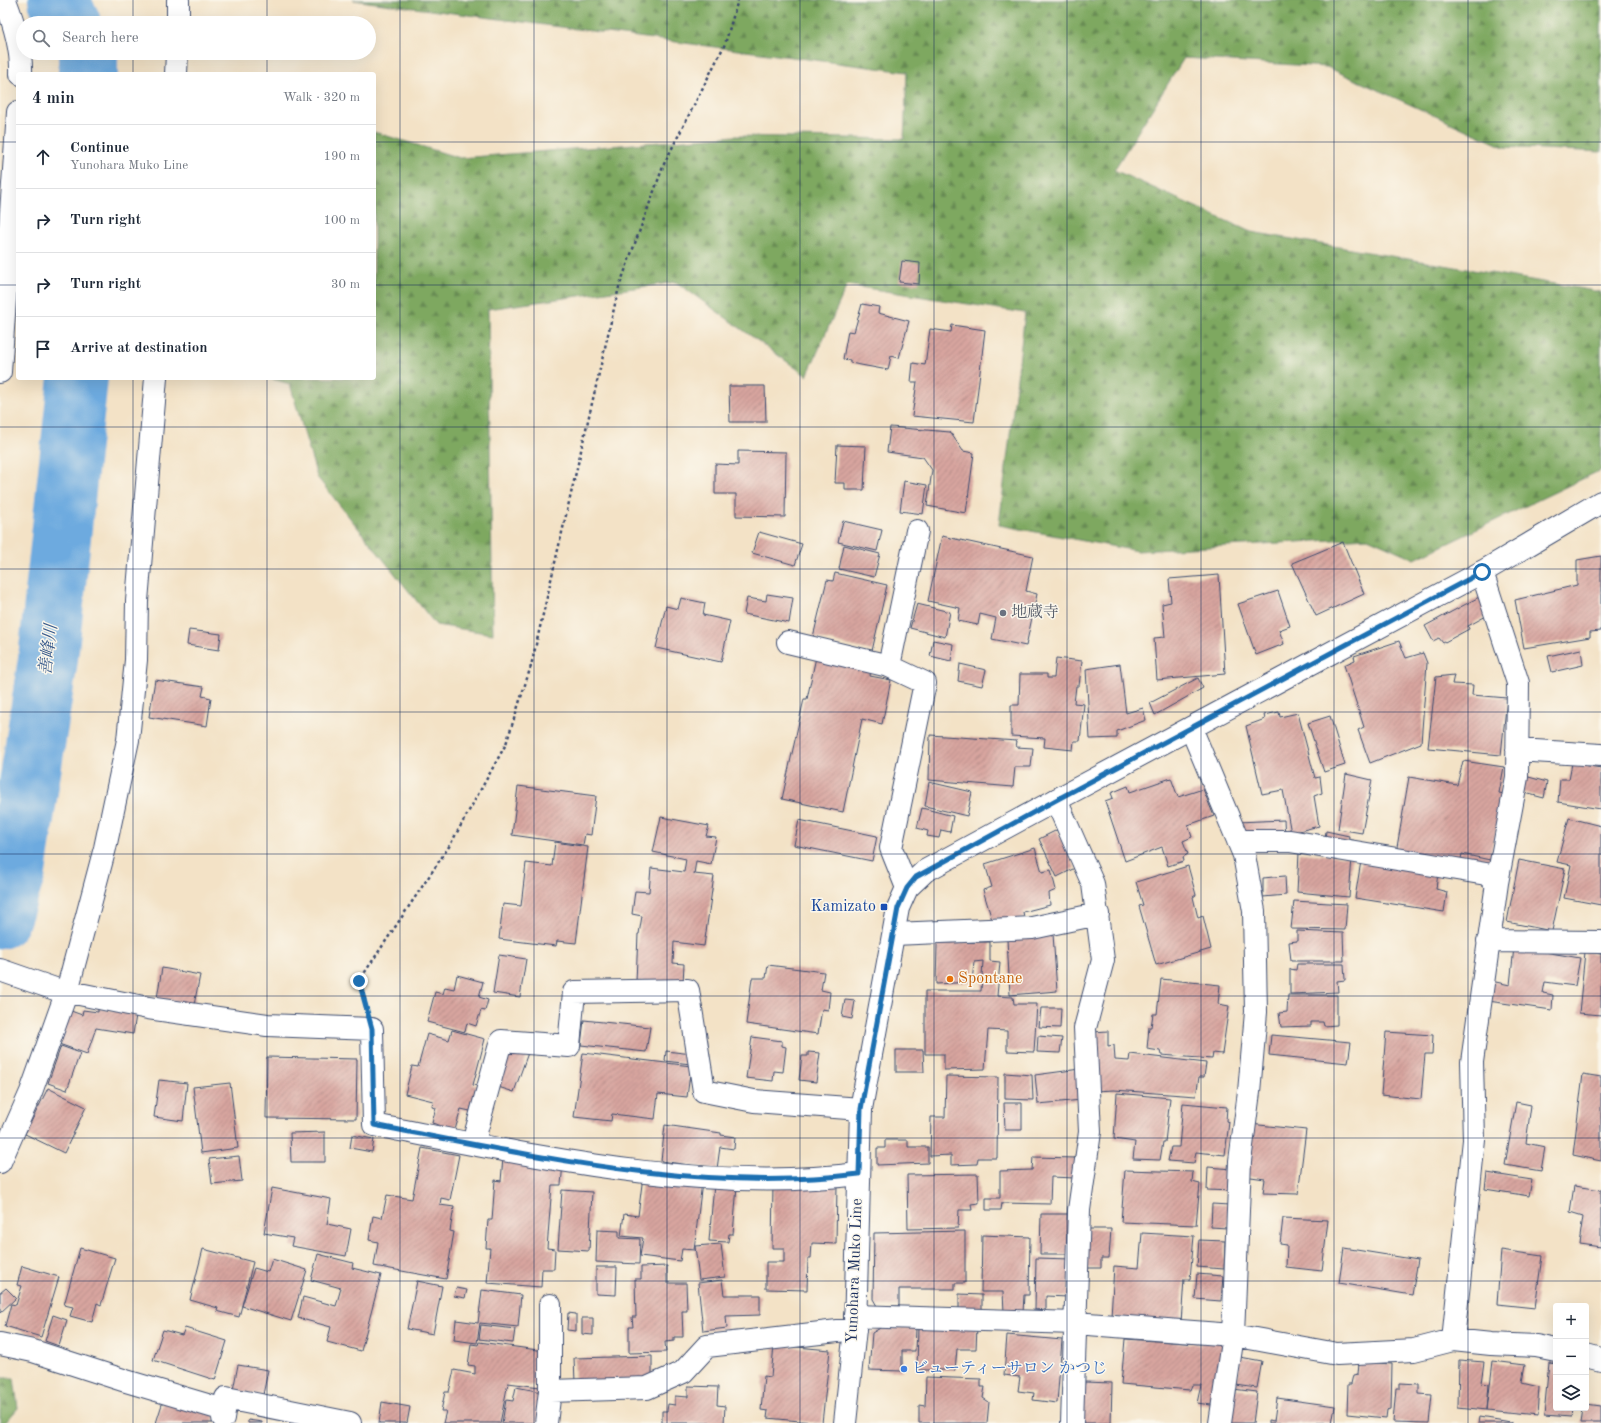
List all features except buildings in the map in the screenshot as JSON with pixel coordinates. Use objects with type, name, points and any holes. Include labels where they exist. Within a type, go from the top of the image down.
[{"type":"street","points":[[5,0],[14,23],[16,34]]},
{"type":"street","points":[[178,0],[178,16]]},
{"type":"street","points":[[21,60],[21,72]]},
{"type":"street","points":[[176,60],[176,72]]},
{"type":"street","points":[[0,372],[16,141]]},
{"type":"street","points":[[0,1162],[31,1092],[61,990],[106,848],[128,740],[136,660],[137,601],[156,380]]},
{"type":"street","name":"Yunohara Muko Line","points":[[845,1423],[855,1322],[861,1109],[898,908],[907,888],[925,871],[1482,572],[1601,502]]},
{"type":"street","points":[[889,666],[917,532]]},
{"type":"street","points":[[1453,1340],[1474,1140],[1472,1062],[1496,883],[1517,777],[1518,682],[1482,572]]},
{"type":"street","points":[[788,642],[889,666],[925,683],[891,848],[907,888]]},
{"type":"street","points":[[1191,728],[1244,855],[1254,911],[1256,1012],[1249,1092],[1240,1160],[1233,1335],[1220,1423]]},
{"type":"street","points":[[1517,750],[1601,755]]},
{"type":"street","points":[[1056,800],[1093,884],[1103,960],[1085,1028],[1090,1132],[1079,1210],[1072,1423]]},
{"type":"street","points":[[1238,841],[1290,841],[1486,874],[1496,883]]},
{"type":"street","points":[[894,934],[1032,928],[1098,914]]},
{"type":"street","points":[[1488,941],[1601,942]]},
{"type":"street","points":[[0,970],[61,990],[148,1008],[267,1025],[372,1029],[374,1125],[477,1145],[624,1169],[752,1180],[816,1179],[859,1174]]},
{"type":"street","points":[[477,1145],[476,1132],[501,1041],[569,1046],[574,992],[688,990],[704,1091],[754,1101],[861,1109]]},
{"type":"street","points":[[546,1423],[550,1391],[550,1305]]},
{"type":"street","points":[[550,1391],[647,1388],[683,1372],[707,1346],[855,1322],[1075,1323],[1233,1335],[1337,1354],[1414,1350],[1453,1340],[1491,1344],[1536,1346],[1553,1349]]},
{"type":"street","points":[[0,1344],[33,1351],[126,1381],[223,1416],[226,1398],[350,1423]]},
{"type":"street","points":[[1589,1356],[1601,1359]]},
{"type":"path","points":[[372,1029],[359,981],[450,845],[506,744],[531,666],[619,287],[664,164],[725,44],[738,0]]},
{"type":"green space","points":[[353,0],[1601,0],[1601,152],[1504,147],[1327,67],[1184,58],[1114,170],[1251,232],[1601,292],[1601,470],[1415,559],[1368,538],[1137,551],[999,525],[1025,313],[847,285],[807,376],[676,282],[488,309],[493,634],[436,625],[317,477],[290,384],[275,380],[376,380],[376,133],[460,158],[735,136],[904,139],[907,72]]},
{"type":"green space","points":[[0,1378],[14,1378],[18,1408],[5,1423],[0,1423]]},
{"type":"waterway","name":"善峰川","points":[[58,0],[67,16]]},
{"type":"waterway","name":"善峰川","points":[[88,60],[88,72]]},
{"type":"waterway","name":"善峰川","points":[[0,919],[16,871],[48,659],[78,380]]},
{"type":"place","name":"地蔵寺","points":[[1003,613]]},
{"type":"place","name":"Kamizato","points":[[884,907]]},
{"type":"place","name":"Spontane","points":[[950,979]]},
{"type":"place","name":"ビューティーサロン かつじ","points":[[904,1369]]},
{"type":"route","points":[[359,981],[372,1029],[374,1125],[568,1161],[624,1169],[692,1176],[752,1180],[816,1179],[859,1174],[861,1109],[898,908],[901,898],[916,877],[1056,800],[1482,572]]}]
